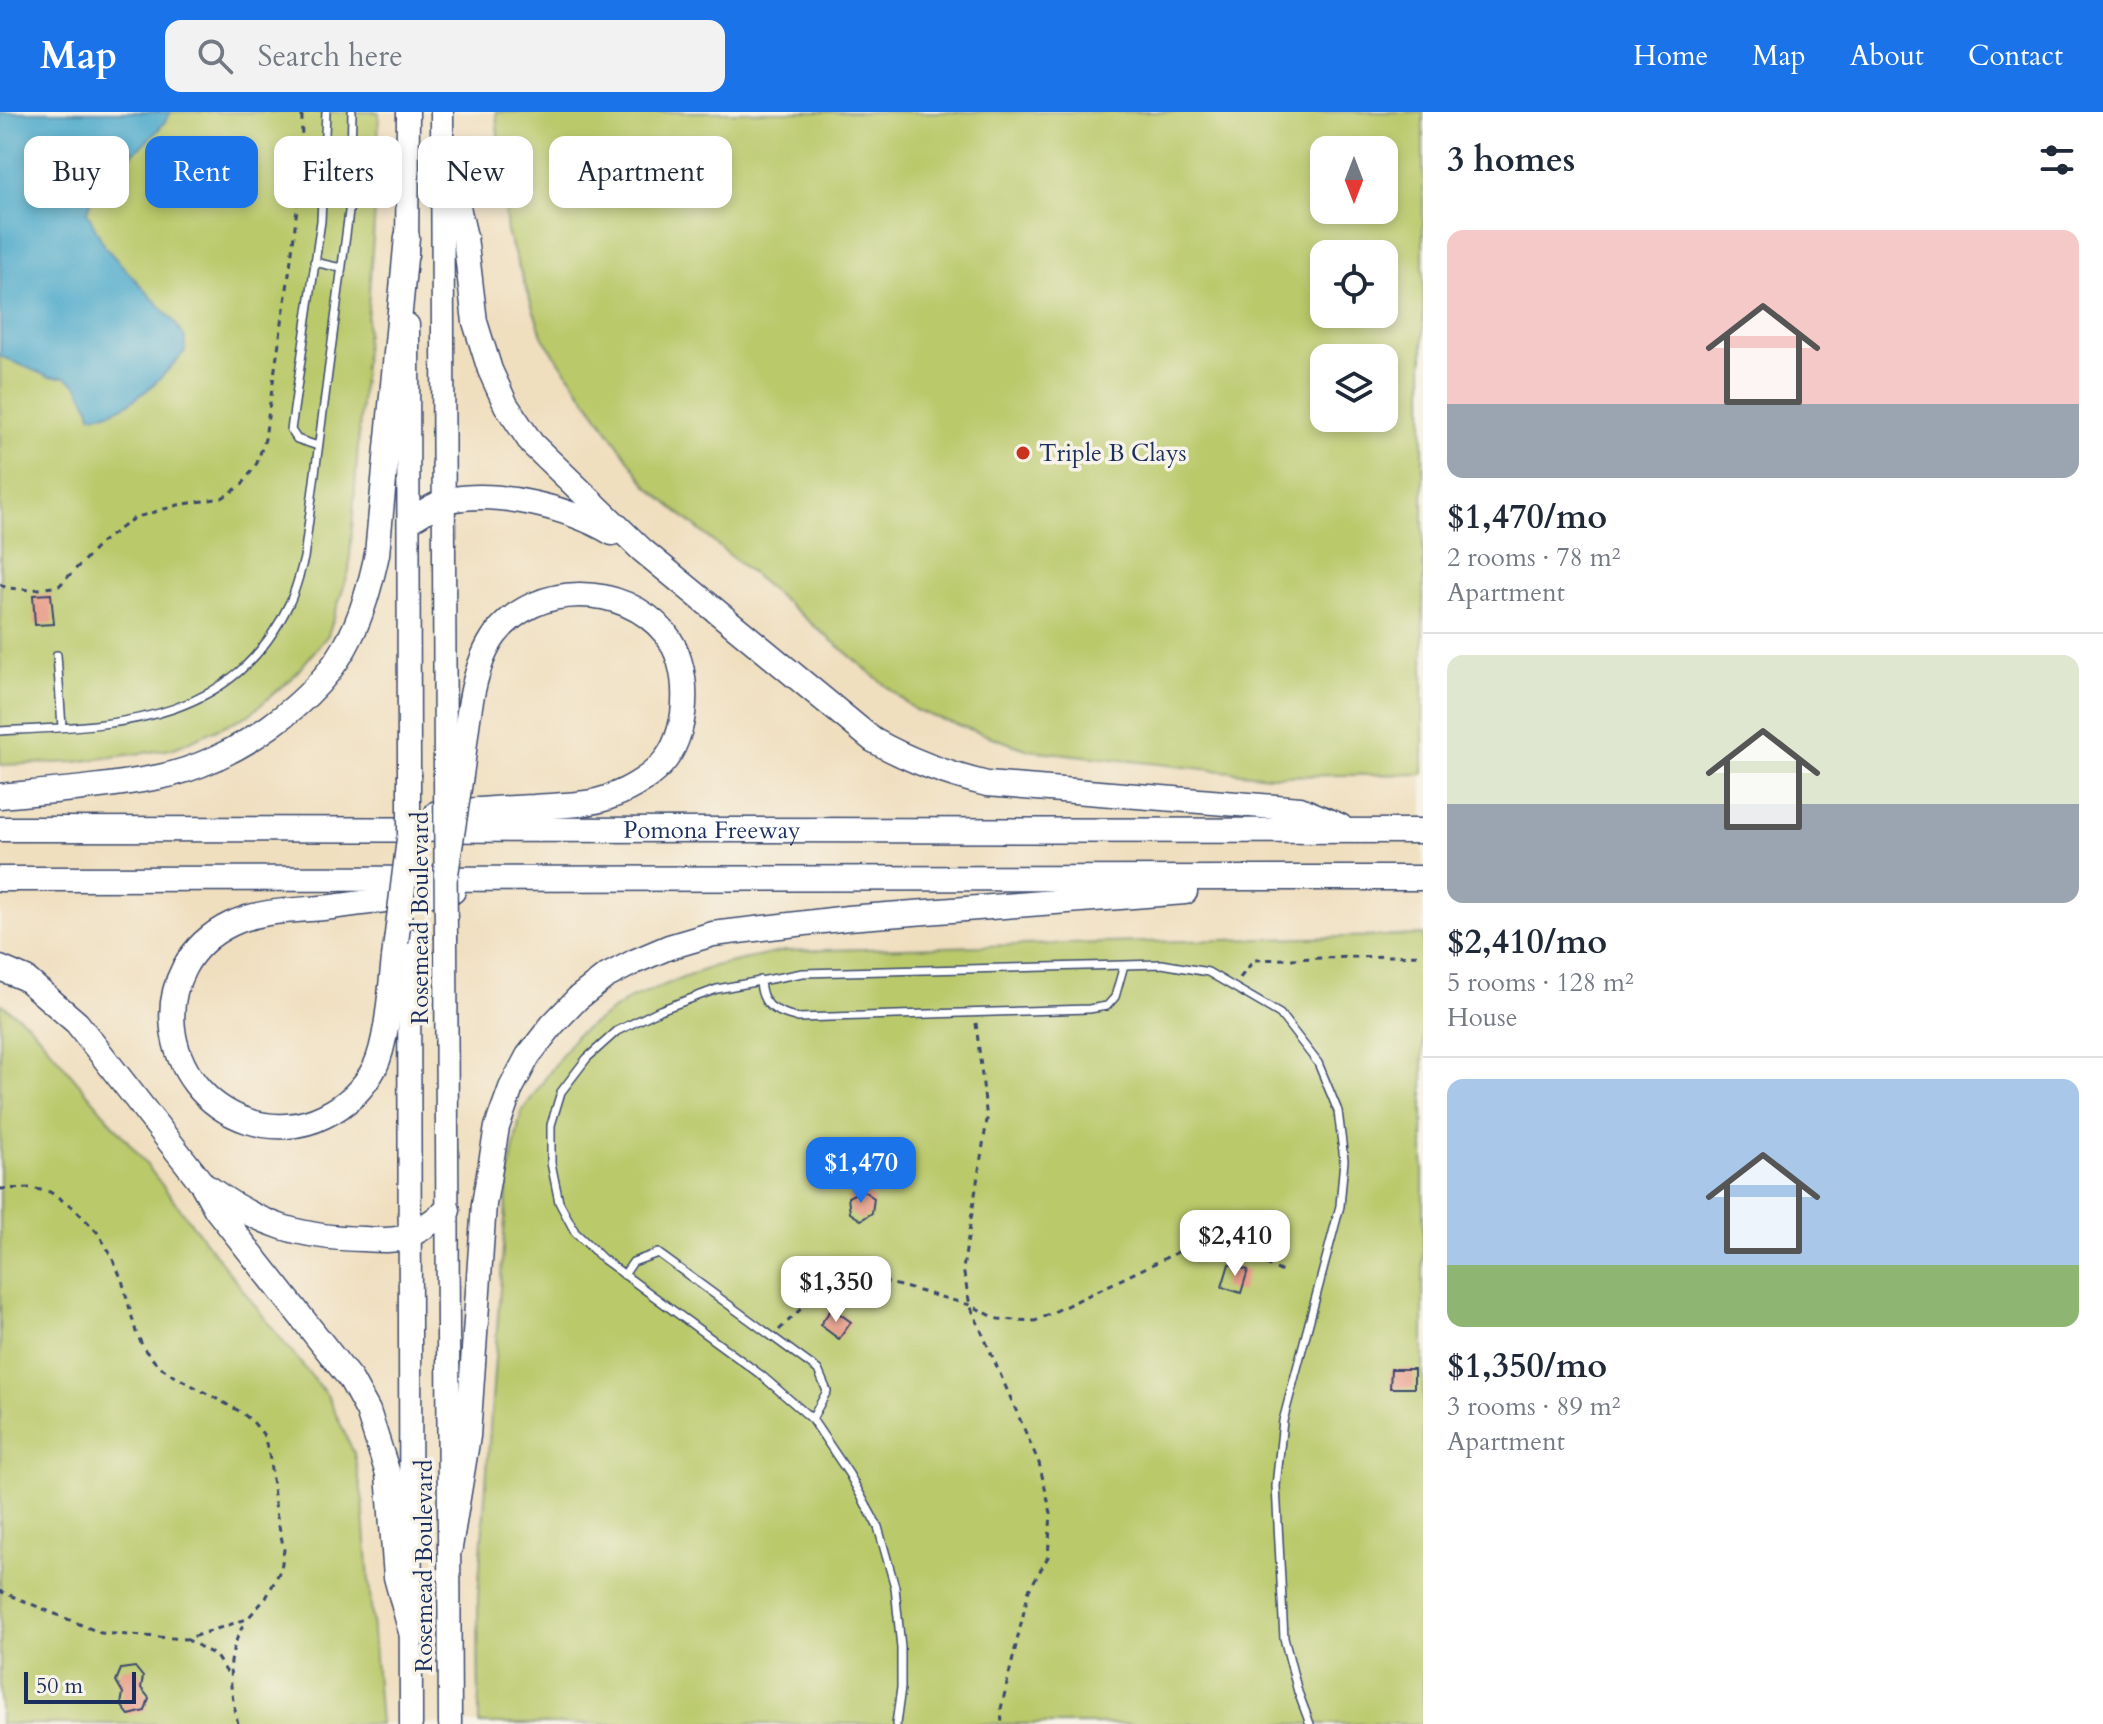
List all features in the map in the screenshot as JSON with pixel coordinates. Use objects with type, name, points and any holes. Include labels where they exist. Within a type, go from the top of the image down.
[{"type":"highway","points":[[458,208],[465,237],[475,322],[490,370],[506,405],[532,444],[642,550],[873,740],[945,773],[1001,786],[1300,809],[1351,831]]},
{"type":"highway","points":[[0,796],[161,777],[217,758],[269,728],[316,687],[350,638],[367,596],[377,554],[407,237]]},
{"type":"highway","points":[[410,520],[445,500],[471,497],[552,508],[591,520],[642,550]]},
{"type":"highway","points":[[215,828],[568,805],[610,797],[642,781],[666,758],[680,728],[686,697],[681,667],[666,633],[641,612],[613,598],[577,594],[544,600],[516,614],[495,636],[477,672],[453,775],[446,874]]},
{"type":"highway","name":"Pomona Freeway","points":[[0,829],[1423,831]]},
{"type":"highway","points":[[409,839],[402,941],[376,1064],[362,1088],[342,1107],[314,1121],[286,1127],[260,1125],[233,1116],[210,1102],[184,1068],[175,1045],[172,1020],[175,991],[183,970],[212,937],[232,924],[280,911],[331,907],[546,878]]},
{"type":"highway","points":[[450,1547],[468,1436],[484,1204],[497,1127],[511,1088],[528,1056],[578,998],[605,977],[669,947],[713,934],[848,918],[1357,878]]},
{"type":"highway","name":"Pomona Freeway","points":[[0,879],[1423,878]]},
{"type":"highway","points":[[0,968],[26,979],[77,1023],[201,1182],[216,1209],[351,1380],[368,1411],[388,1474],[396,1577],[411,1632]]},
{"type":"highway","points":[[201,1182],[256,1218],[289,1231],[335,1239],[393,1240],[412,1235],[448,1210]]},
{"type":"main road","name":"Rosemead Boulevard","points":[[408,112],[409,839]]},
{"type":"main road","points":[[442,112],[443,136]]},
{"type":"main road","points":[[443,208],[445,500],[453,775]]},
{"type":"main road","name":"Rosemead Boulevard","points":[[446,874],[450,1724]]},
{"type":"main road","name":"Rosemead Boulevard","points":[[402,941],[412,1235],[411,1724]]},
{"type":"lane","points":[[318,446],[297,439],[291,430],[324,181],[326,112]]},
{"type":"lane","points":[[0,731],[136,720],[174,710],[213,691],[241,670],[268,642],[290,603],[304,558],[350,204],[352,112]]},
{"type":"lane","points":[[314,262],[341,268]]},
{"type":"lane","points":[[57,655],[62,727]]},
{"type":"lane","points":[[896,1724],[901,1675],[895,1587],[878,1527],[849,1474],[812,1419],[761,1375],[603,1259],[575,1232],[559,1202],[551,1163],[551,1125],[561,1092],[587,1058],[617,1031],[660,1010],[717,989],[803,973],[1162,964],[1208,972],[1280,1014],[1318,1063],[1338,1111],[1344,1160],[1340,1206],[1283,1421],[1276,1486],[1284,1638],[1310,1724]]},
{"type":"lane","points":[[760,980],[761,995],[767,1003],[781,1013],[798,1018],[974,1013],[1107,1006],[1115,997],[1124,965]]},
{"type":"lane","points":[[624,1275],[633,1262],[658,1253],[818,1370],[827,1391],[812,1419]]},
{"type":"path","points":[[0,584],[6,588],[32,590],[59,586],[102,542],[134,518],[178,505],[222,498],[242,485],[257,463],[265,439],[302,162],[302,112]]},
{"type":"path","points":[[1233,986],[1254,960],[1423,955]]},
{"type":"path","points":[[974,1013],[987,1120],[963,1269],[970,1305],[1039,1463],[1051,1513],[1048,1557],[1029,1590],[1001,1709],[1002,1724]]},
{"type":"path","points":[[0,1189],[31,1188],[50,1192],[74,1208],[98,1233],[112,1257],[144,1349],[155,1362],[241,1412],[263,1434],[269,1453],[284,1550],[281,1569],[266,1598],[247,1619],[235,1639],[229,1677],[238,1724]]},
{"type":"path","points":[[772,1336],[808,1302],[840,1284],[882,1281],[970,1305],[998,1319],[1035,1321],[1180,1251],[1241,1251],[1284,1273]]},
{"type":"path","points":[[0,1591],[101,1633],[118,1636],[186,1639],[247,1619]]},
{"type":"path","points":[[186,1639],[215,1655],[229,1677]]},
{"type":"green space","points":[[0,112],[379,112],[378,136],[274,136],[274,208],[375,208],[349,571],[328,635],[293,677],[249,715],[172,749],[75,762],[0,765]]},
{"type":"green space","name":"Triple B Clays","points":[[496,112],[1423,112],[1423,774],[1269,776],[1029,750],[915,710],[648,487],[543,338],[507,232],[505,208],[533,208],[533,136],[498,136]]},
{"type":"green space","points":[[1423,935],[1423,1724],[479,1724],[478,1596],[508,1177],[521,1113],[576,1035],[631,998],[714,966],[785,951]]},
{"type":"green space","points":[[0,1003],[29,1024],[135,1150],[327,1395],[354,1453],[363,1501],[380,1724],[0,1724]]},
{"type":"water","points":[[0,112],[171,112],[153,136],[145,136],[145,143],[129,157],[129,136],[24,136],[24,208],[88,208],[87,212],[105,247],[173,320],[185,338],[185,351],[131,402],[118,409],[91,415],[78,386],[65,377],[49,377],[0,356]]},
{"type":"building","points":[[51,594],[54,624],[35,625],[33,595]]},
{"type":"building","points":[[862,1190],[874,1198],[872,1213],[861,1220],[850,1213],[848,1197]]},
{"type":"building","points":[[1229,1264],[1248,1270],[1241,1293],[1222,1287]]},
{"type":"building","points":[[832,1308],[851,1322],[839,1339],[820,1325]]},
{"type":"building","points":[[1391,1369],[1414,1369],[1414,1388],[1390,1388]]},
{"type":"building","points":[[135,1667],[143,1677],[141,1688],[149,1698],[145,1711],[129,1715],[121,1705],[123,1693],[116,1681],[121,1669]]},
{"type":"place","name":"Triple B Clays","points":[[1023,453]]}]
